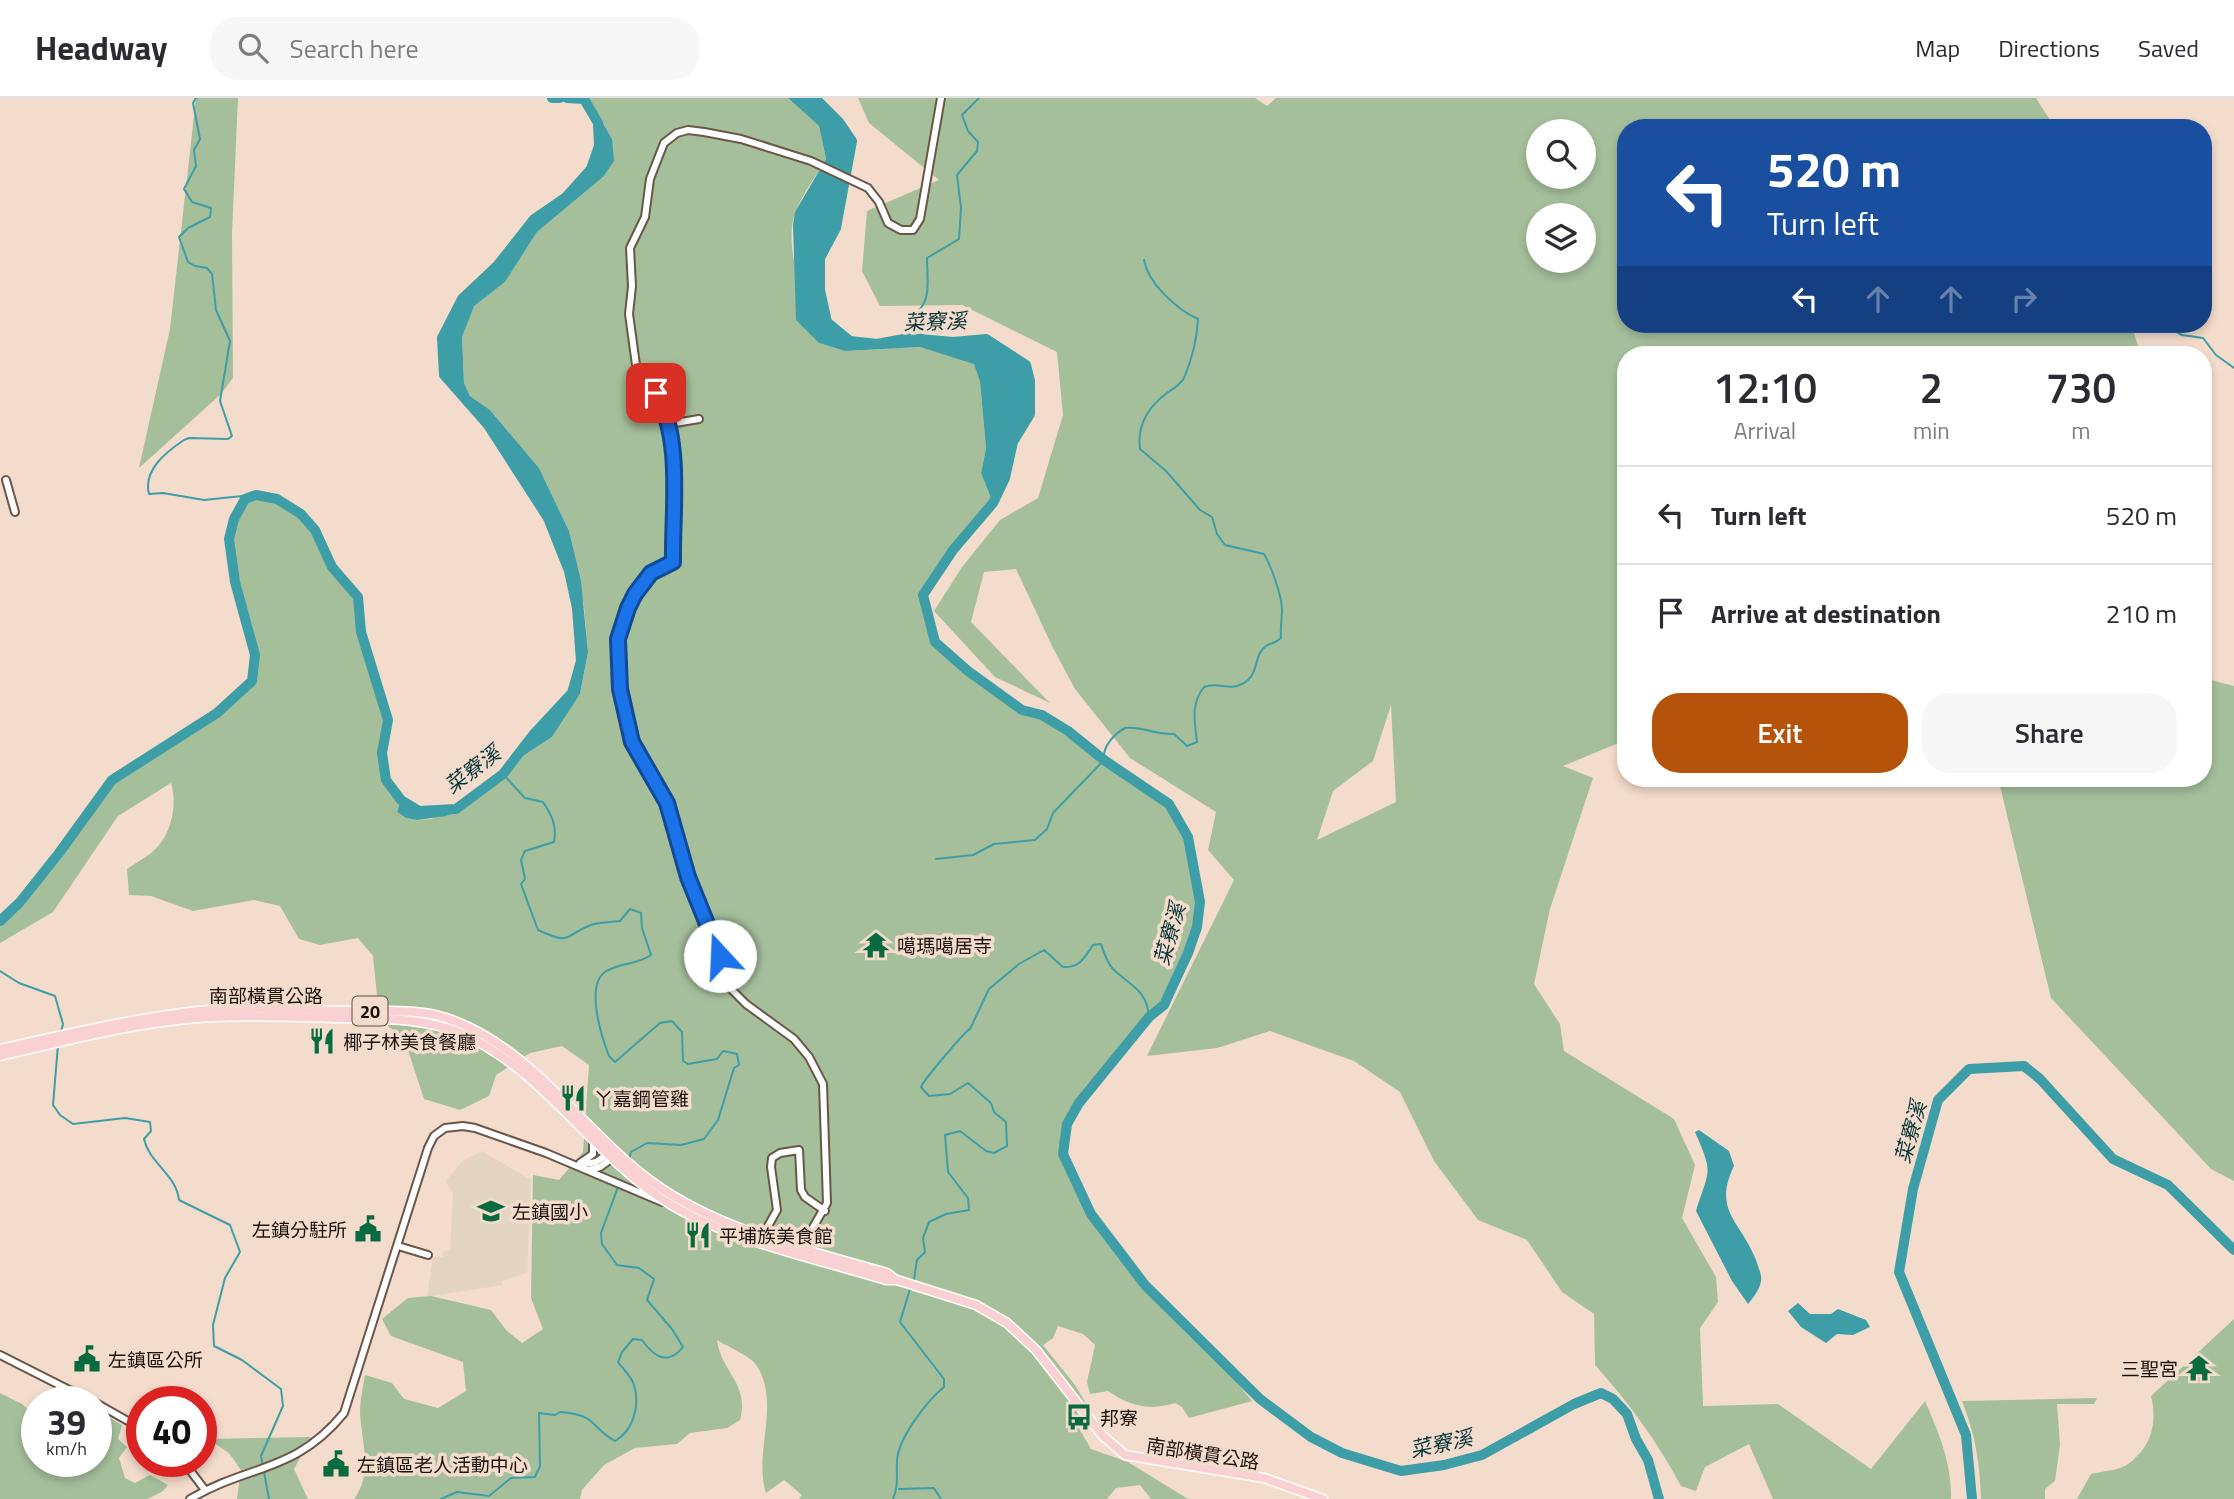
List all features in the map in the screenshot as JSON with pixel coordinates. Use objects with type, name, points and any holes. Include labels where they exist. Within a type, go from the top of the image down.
[{"type":"main road","name":"南部橫貫公路","points":[[17,1049],[158,1017],[235,1009],[426,1013],[446,1018],[495,1043],[613,1153]]},
{"type":"main road","name":"20","points":[[0,1049],[17,1049]]},
{"type":"main road","name":"20","points":[[0,1056],[17,1049]]},
{"type":"main road","name":"南部橫貫公路","points":[[542,1086],[593,1139],[613,1153]]},
{"type":"main road","name":"20","points":[[613,1153],[644,1186],[679,1209],[730,1232],[800,1250]]},
{"type":"main road","name":"20","points":[[644,1186],[694,1209],[800,1250]]},
{"type":"main road","name":"南部橫貫公路","points":[[800,1250],[887,1273],[898,1280],[976,1305],[1007,1323],[1036,1350],[1103,1436],[1125,1455],[1264,1478],[1323,1499]]},
{"type":"street","points":[[800,1250],[825,1211],[829,1194],[824,1142],[824,1092],[820,1076],[809,1056],[794,1039],[746,1004],[730,988],[707,920],[688,877],[667,803],[636,753],[622,703],[618,639],[622,623],[635,594],[647,578],[673,562],[673,452],[669,424],[656,393],[640,377],[630,330],[630,248],[645,217],[650,179],[660,151],[670,137],[688,130],[741,139],[811,162],[869,188],[888,223],[893,227],[907,230],[917,226],[941,98]]},
{"type":"street","points":[[669,424],[699,419]]},
{"type":"street","points":[[6,481],[15,512]]},
{"type":"street","points":[[190,1499],[205,1490],[280,1463],[309,1448],[330,1430],[344,1413],[431,1141],[445,1128],[475,1128],[612,1181],[644,1186]]},
{"type":"street","points":[[575,1165],[591,1157],[593,1139]]},
{"type":"street","points":[[763,1235],[778,1210],[771,1167],[772,1158],[780,1153],[799,1150],[801,1190],[805,1197],[825,1211]]},
{"type":"street","points":[[575,1165],[590,1164],[613,1153]]},
{"type":"street","points":[[587,1170],[600,1167],[613,1153]]},
{"type":"street","points":[[398,1246],[428,1255]]},
{"type":"street","points":[[0,1355],[61,1386]]},
{"type":"street","points":[[195,1477],[205,1490]]},
{"type":"shaded area","name":"左鎮國小","points":[[482,1151],[531,1180],[527,1273],[502,1281],[502,1285],[427,1297],[433,1257],[443,1257],[443,1252],[450,1249],[453,1194],[446,1181],[462,1161]]},
{"type":"green space","points":[[196,98],[238,98],[232,233],[233,378],[221,394],[139,468],[170,329]]},
{"type":"green space","points":[[589,98],[788,98],[819,126],[826,159],[796,211],[792,242],[798,277],[819,343],[845,351],[920,347],[974,363],[980,382],[986,448],[981,473],[993,503],[953,550],[923,595],[935,642],[968,671],[1169,804],[1188,837],[1200,902],[1197,927],[1164,1005],[1149,1017],[1079,1103],[1067,1124],[1063,1154],[1091,1214],[1145,1285],[1188,1335],[1219,1361],[1252,1401],[1189,1418],[1182,1407],[1175,1403],[1148,1407],[1124,1400],[1108,1391],[1090,1394],[1087,1382],[1095,1345],[1083,1334],[1058,1326],[1053,1338],[1043,1345],[1075,1385],[1096,1420],[1075,1421],[1091,1449],[1128,1462],[1188,1499],[1151,1499],[1140,1485],[1116,1488],[1107,1499],[799,1499],[802,1495],[784,1480],[766,1493],[762,1462],[767,1413],[764,1381],[754,1362],[717,1340],[741,1397],[740,1420],[727,1428],[690,1433],[677,1444],[635,1448],[604,1465],[582,1490],[580,1499],[354,1499],[360,1489],[365,1469],[360,1413],[365,1375],[392,1383],[404,1399],[438,1408],[466,1391],[463,1362],[391,1336],[382,1319],[408,1298],[431,1296],[491,1310],[506,1330],[522,1343],[543,1329],[531,1298],[533,1175],[559,1180],[583,1152],[589,1065],[562,1046],[530,1053],[496,1075],[489,1096],[460,1110],[424,1099],[404,1038],[389,1027],[377,996],[373,956],[358,938],[320,945],[299,939],[280,906],[254,900],[193,911],[151,896],[129,895],[127,869],[150,854],[168,831],[174,802],[171,783],[118,816],[53,912],[0,943],[0,921],[20,902],[59,853],[112,780],[217,713],[252,681],[255,655],[235,582],[229,539],[234,519],[245,499],[256,495],[277,499],[301,514],[315,530],[332,567],[358,597],[361,632],[388,720],[382,753],[386,780],[401,800],[397,812],[406,818],[431,819],[465,807],[510,773],[520,758],[552,737],[580,694],[588,652],[584,606],[569,531],[539,468],[490,410],[470,396],[464,383],[462,337],[473,306],[505,282],[537,232],[603,177],[612,139]]},
{"type":"green space","points":[[858,98],[1255,98],[1267,106],[1276,98],[2036,98],[2049,119],[1617,119],[1617,333],[2134,333],[2138,346],[1617,346],[1617,744],[1563,766],[1593,778],[1550,909],[1534,984],[1560,1024],[1564,1051],[1674,1119],[1695,1165],[1682,1218],[1716,1277],[1718,1302],[1700,1328],[1703,1406],[1778,1404],[1871,1469],[1925,1401],[1947,1461],[1951,1499],[1773,1499],[1749,1444],[1705,1467],[1696,1491],[1681,1486],[1642,1423],[1595,1365],[1594,1314],[1562,1292],[1527,1240],[1478,1220],[1434,1161],[1400,1092],[1354,1061],[1270,1031],[1217,1048],[1147,1056],[1234,880],[1208,850],[1216,812],[1130,758],[1075,689],[1016,569],[984,572],[971,622],[1050,703],[995,677],[934,611],[962,567],[1000,520],[1038,498],[1063,415],[1057,352],[962,305],[880,306],[862,271],[867,211],[939,180],[869,123]],"holes":[[[1391,705],[1396,802],[1317,840],[1333,791],[1373,761]]]},
{"type":"green space","points":[[2212,680],[2234,686],[2234,1181],[2211,1169],[2051,998],[2000,787],[2212,787]]},
{"type":"green space","points":[[2234,1319],[2234,1499],[2077,1499],[2091,1474],[2124,1466],[2136,1457],[2151,1434],[2154,1416],[2151,1396]]},
{"type":"green space","points":[[0,1393],[21,1404],[21,1477],[112,1477],[112,1419],[122,1425],[118,1439],[126,1448],[119,1458],[125,1478],[135,1483],[146,1477],[154,1477],[168,1485],[148,1499],[0,1499]]},
{"type":"green space","points":[[2097,1398],[2094,1404],[2057,1404],[2060,1445],[2055,1481],[2045,1489],[2045,1499],[1981,1499],[1976,1449],[1962,1401]]},
{"type":"green space","points":[[311,1437],[294,1469],[308,1499],[237,1499],[241,1470],[229,1453],[217,1445],[217,1439]]},
{"type":"water","points":[[567,98],[589,98],[612,139],[614,161],[603,177],[537,232],[505,282],[474,306],[462,337],[464,383],[470,396],[490,410],[539,468],[569,531],[581,581],[588,652],[580,694],[552,737],[520,758],[510,773],[466,807],[446,816],[417,820],[406,818],[397,812],[401,800],[419,811],[456,809],[503,774],[533,735],[572,693],[581,661],[577,608],[569,571],[548,518],[488,425],[444,375],[442,338],[462,299],[497,266],[534,219],[566,197],[591,169],[599,146],[598,123],[584,99]]},
{"type":"water","points":[[788,98],[815,98],[839,122],[852,141],[836,228],[820,259],[820,290],[827,322],[850,341],[876,344],[909,338],[953,342],[986,339],[1026,365],[1030,381],[1030,414],[1013,442],[1005,478],[993,503],[981,473],[986,448],[980,382],[974,364],[920,347],[845,351],[819,343],[796,320],[793,225],[795,212],[826,159],[819,126]]},
{"type":"water","points":[[1699,1130],[1729,1151],[1734,1166],[1728,1181],[1727,1205],[1750,1247],[1761,1276],[1759,1287],[1748,1304],[1732,1281],[1696,1211],[1708,1172],[1695,1132]]},
{"type":"water","points":[[1798,1303],[1810,1314],[1831,1314],[1838,1309],[1866,1320],[1870,1327],[1853,1335],[1837,1334],[1826,1343],[1801,1327],[1788,1311]]},
{"type":"waterway","points":[[196,98],[193,103],[200,139],[194,150],[196,166],[184,189],[192,202],[211,208],[210,217],[188,228],[179,237],[188,262],[207,268],[212,274],[216,310],[230,341],[220,401],[232,436],[228,439],[184,440],[157,462],[149,477],[149,494],[163,493],[204,500],[242,496],[245,499]]},
{"type":"waterway","name":"菜竂溪","points":[[552,98],[560,98]]},
{"type":"waterway","name":"菜竂溪","points":[[0,921],[20,902],[59,853],[112,780],[217,713],[252,681],[255,655],[235,582],[229,539],[234,519],[245,499],[256,495],[277,499],[301,514],[315,530],[332,567],[358,597],[361,632],[388,720],[382,753],[386,780],[401,800],[419,811],[456,809],[503,774],[533,735],[572,693],[581,661],[577,608],[569,571],[548,518],[488,425],[444,375],[442,338],[462,299],[497,266],[534,219],[566,197],[591,169],[599,146],[598,123],[584,99],[567,98]]},
{"type":"waterway","name":"菜竂溪","points":[[815,98],[839,122],[852,141],[836,228],[820,258],[820,290],[827,322],[850,341],[877,344],[909,338],[953,342],[986,339],[1026,365],[1030,381],[1030,414],[1013,442],[1005,478],[993,503],[953,550],[923,595],[935,642],[968,671],[1022,710],[1042,715],[1068,731],[1104,760],[1169,804],[1188,837],[1200,902],[1197,927],[1188,953],[1164,1005],[1149,1017],[1079,1103],[1067,1124],[1063,1154],[1091,1214],[1145,1285],[1260,1399],[1311,1437],[1342,1453],[1401,1471],[1444,1465],[1482,1455],[1574,1404],[1601,1393],[1613,1399],[1627,1414],[1636,1439],[1648,1460],[1659,1499]]},
{"type":"waterway","points":[[923,338],[916,313],[927,295],[927,258],[959,239],[961,208],[957,175],[977,151],[978,142],[968,131],[962,115],[979,98]]},
{"type":"waterway","points":[[936,859],[973,855],[994,844],[1035,840],[1047,829],[1053,813],[1104,760],[1110,741],[1125,728],[1174,734],[1187,746],[1197,742],[1195,707],[1204,687],[1233,687],[1245,682],[1253,673],[1261,651],[1281,638],[1280,597],[1264,554],[1225,545],[1217,534],[1212,517],[1200,510],[1166,471],[1140,449],[1140,432],[1145,417],[1160,398],[1184,378],[1194,349],[1198,319],[1164,294],[1151,278],[1144,260]]},
{"type":"waterway","points":[[2178,333],[2203,338],[2209,346]]},
{"type":"waterway","points":[[2212,350],[2234,368]]},
{"type":"waterway","points":[[503,774],[525,798],[543,802],[554,826],[554,842],[525,851],[521,860],[525,879],[521,884],[538,930],[557,938],[567,938],[594,924],[620,921],[630,909],[641,913],[642,928],[651,955],[605,972],[596,988],[597,1012],[609,1056],[615,1062],[660,1023],[672,1021],[682,1032],[683,1061],[688,1064],[717,1059],[723,1051],[737,1054],[739,1065],[734,1068],[718,1120],[704,1139],[681,1145],[647,1143],[631,1152],[629,1159]]},
{"type":"waterway","points":[[914,1280],[917,1260],[925,1252],[923,1238],[929,1222],[946,1214],[969,1210],[968,1198],[948,1172],[945,1135],[960,1131],[986,1151],[994,1153],[1007,1146],[1006,1122],[994,1112],[991,1103],[968,1083],[950,1094],[929,1096],[921,1087],[944,1056],[970,1029],[989,989],[1019,964],[1044,950],[1063,967],[1069,967],[1081,961],[1093,945],[1101,944],[1111,967],[1137,989],[1145,1000],[1149,1017]]},
{"type":"waterway","points":[[0,971],[19,983],[55,996],[63,1024],[61,1032]]},
{"type":"waterway","points":[[58,1045],[53,1105],[60,1115],[73,1124],[125,1118],[150,1122],[151,1131],[144,1139],[151,1155],[173,1183],[179,1200],[230,1225],[240,1252],[225,1278],[213,1325],[214,1346],[242,1360],[281,1389],[283,1406],[261,1456],[269,1499]]},
{"type":"waterway","name":"菜竂溪","points":[[1972,1499],[1966,1435],[1899,1272],[1913,1189],[1938,1100],[1969,1069],[2024,1066],[2040,1079],[2113,1159],[2168,1185],[2234,1250]]},
{"type":"waterway","points":[[441,1499],[457,1492],[489,1496],[511,1478],[535,1477],[540,1466],[539,1413],[555,1415],[560,1412],[581,1416],[615,1441],[631,1424],[636,1409],[633,1382],[618,1362],[622,1352],[633,1339],[642,1340],[656,1355],[667,1358],[683,1347],[672,1329],[647,1300],[654,1279],[639,1268],[617,1265],[602,1244],[601,1233],[618,1187]]},
{"type":"waterway","points":[[893,1499],[902,1442],[922,1411],[944,1387],[944,1379],[900,1322],[910,1289]]},
{"type":"waterway","points":[[899,1489],[934,1488],[941,1499]]},
{"type":"place","name":"噶瑪噶居寺","points":[[876,945]]},
{"type":"place","name":"椰子林美食餐廳","points":[[322,1041]]},
{"type":"place","name":"ㄚ嘉鋼管雞","points":[[573,1098]]},
{"type":"place","name":"左鎮國小","points":[[491,1211]]},
{"type":"place","name":"左鎮分駐所","points":[[368,1229]]},
{"type":"place","name":"平埔族美食館","points":[[698,1235]]},
{"type":"place","name":"左鎮區公所","points":[[87,1359]]},
{"type":"place","name":"三聖宮","points":[[2199,1368]]},
{"type":"place","name":"邦寮","points":[[1079,1417]]},
{"type":"place","name":"左鎮區老人活動中心","points":[[336,1464]]},
{"type":"route","points":[[656,393],[666,414],[672,439],[673,562],[651,573],[628,608],[618,639],[620,689],[636,753],[667,803],[688,877],[720,956]]}]
